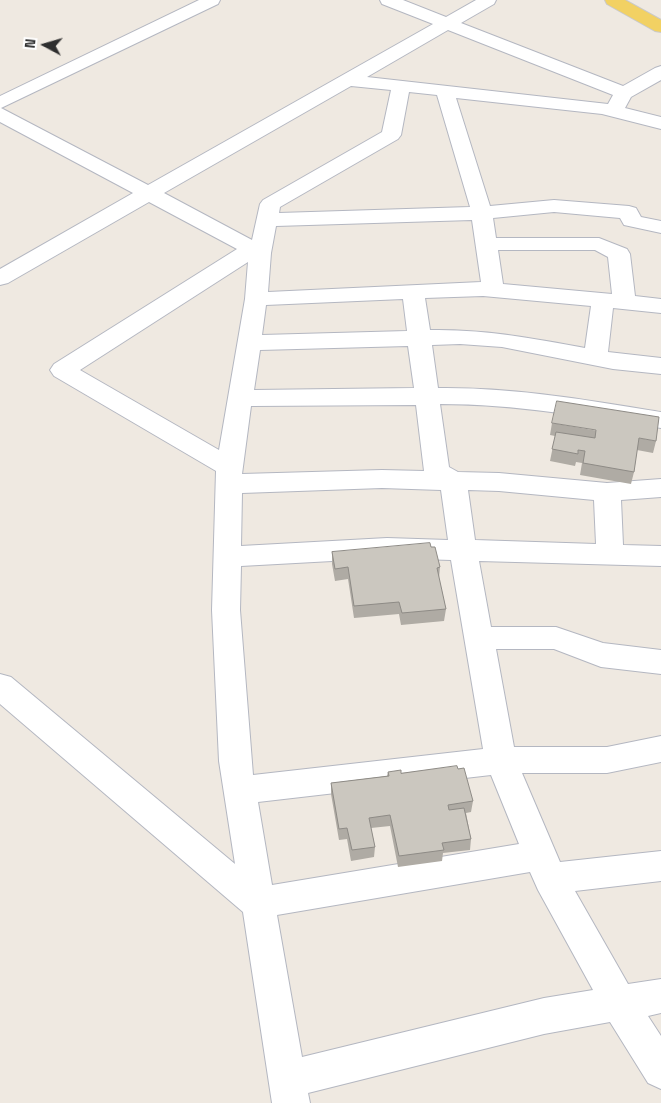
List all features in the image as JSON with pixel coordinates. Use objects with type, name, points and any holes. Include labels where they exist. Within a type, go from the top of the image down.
[{"type":"main road","points":[[613,0],[661,27]]},
{"type":"street","points":[[0,103],[212,0]]},
{"type":"street","points":[[388,0],[624,94]]},
{"type":"street","points":[[0,278],[488,0]]},
{"type":"street","points":[[614,111],[624,94],[661,72]]},
{"type":"street","points":[[347,80],[602,108],[661,124]]},
{"type":"street","points":[[402,87],[391,135],[270,204],[268,220],[256,251],[256,299],[228,475],[226,620],[235,761],[288,1092],[544,1016],[661,996]]},
{"type":"street","points":[[445,92],[482,213],[493,290]]},
{"type":"street","points":[[0,114],[256,251]]},
{"type":"street","points":[[268,220],[482,213],[554,206],[629,212],[631,221],[661,228]]},
{"type":"street","points":[[486,244],[600,244],[619,254],[614,302],[595,358]]},
{"type":"street","points":[[256,251],[62,370],[228,475],[500,482],[606,492],[661,488]]},
{"type":"street","points":[[256,299],[493,290],[661,306]]},
{"type":"street","points":[[413,292],[437,472],[453,481]]},
{"type":"street","points":[[248,343],[460,337],[502,340],[595,358],[661,366]]},
{"type":"street","points":[[240,398],[466,396],[536,401],[661,420]]},
{"type":"street","points":[[453,481],[463,550],[502,760],[545,867],[619,1003],[661,1070]]},
{"type":"street","points":[[606,492],[610,554]]},
{"type":"street","points":[[226,556],[387,548],[661,556]]},
{"type":"street","points":[[479,638],[556,638],[602,655],[661,662]]},
{"type":"street","points":[[0,686],[257,903],[545,867],[661,866]]},
{"type":"street","points":[[239,790],[502,760],[607,760],[661,749]]},
{"type":"building","points":[[557,401],[659,417],[656,441],[639,438],[634,472],[583,463],[585,451],[578,450],[578,454],[552,449],[556,432],[595,438],[596,430],[552,423]]},
{"type":"building","points":[[430,543],[431,547],[435,547],[440,567],[437,568],[446,609],[402,613],[399,602],[354,606],[348,567],[335,569],[332,552]]},
{"type":"building","points":[[457,766],[458,769],[464,768],[473,801],[448,805],[449,810],[464,808],[471,839],[442,843],[444,850],[399,856],[390,815],[369,818],[375,847],[352,850],[347,828],[339,829],[331,783],[389,776],[388,772],[401,770],[401,773]]}]
